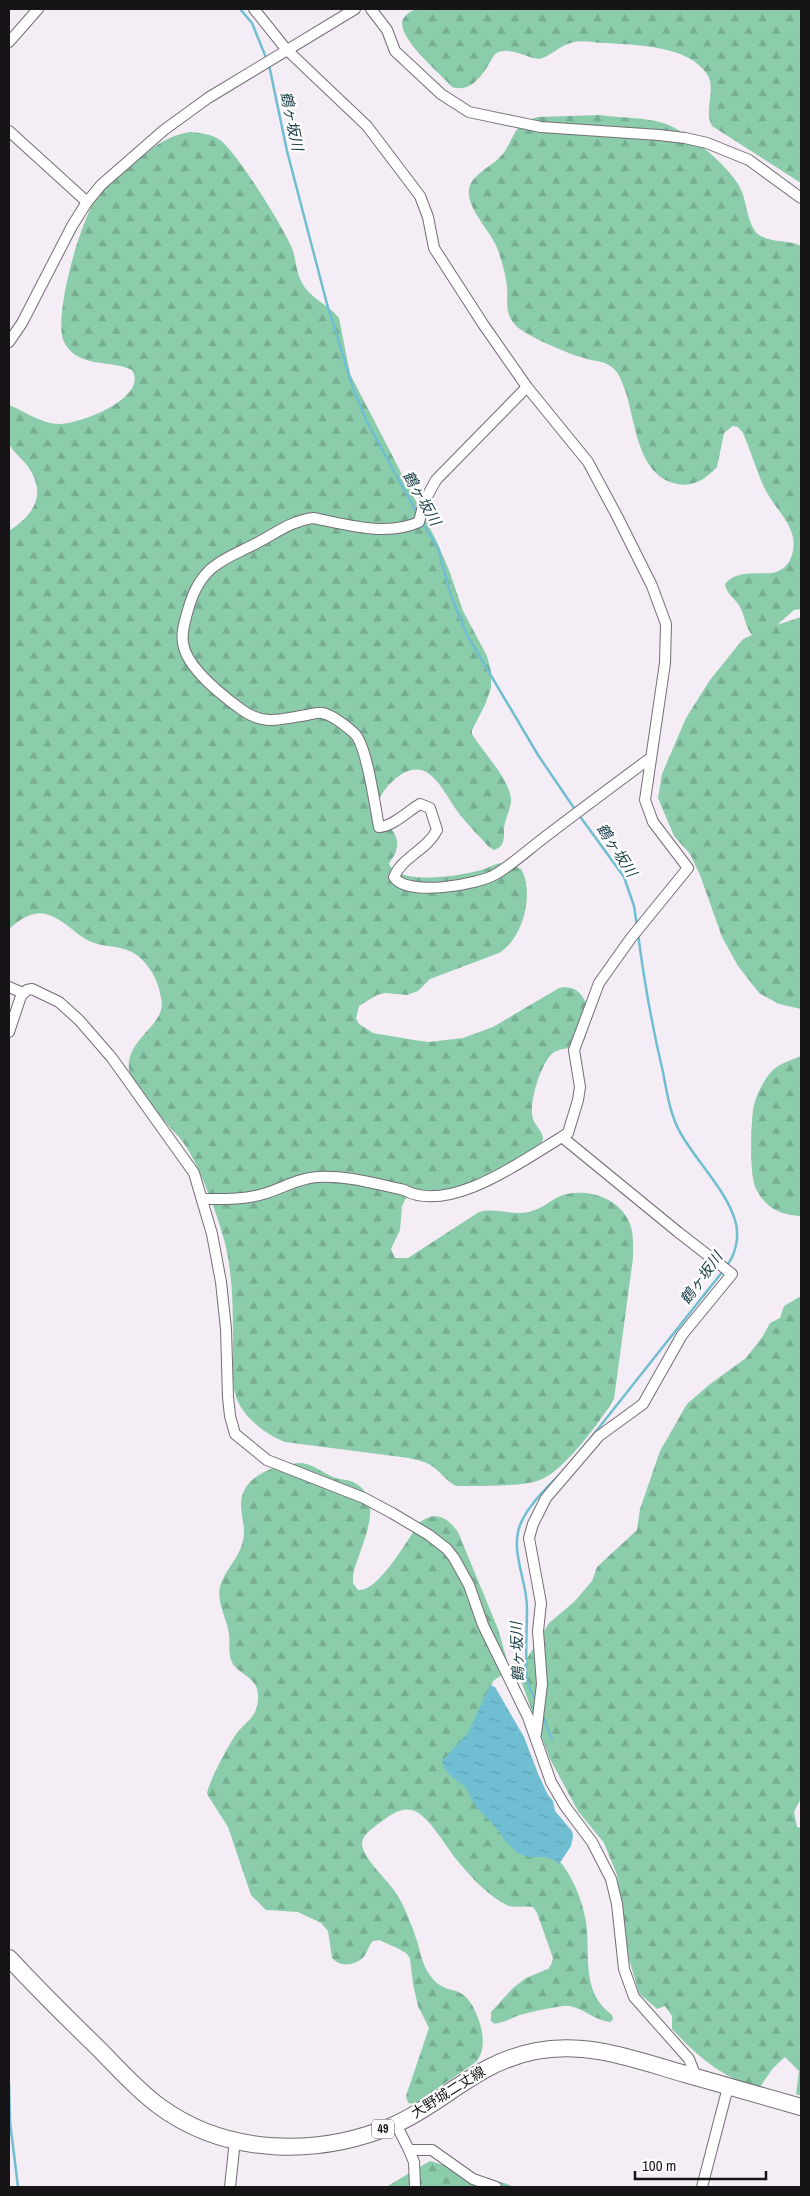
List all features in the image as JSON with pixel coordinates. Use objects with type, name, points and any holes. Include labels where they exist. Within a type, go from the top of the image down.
[{"type":"main road","name":"大野城二丈線","points":[[11,1964],[126,2077],[160,2107],[201,2129],[235,2140],[278,2148],[337,2143],[359,2138],[396,2124],[489,2067],[536,2050],[594,2049],[801,2107]]},
{"type":"street","points":[[9,42],[38,9]]},
{"type":"street","points":[[202,1199],[230,1200],[262,1195],[300,1180],[316,1177],[345,1178],[404,1190],[412,1194],[442,1196],[465,1191],[487,1182],[568,1133],[580,1087],[574,1050],[599,983],[631,938],[688,868],[653,822],[646,808],[649,760],[653,747],[665,663],[666,624],[652,586],[588,462],[527,387],[483,324],[434,248],[428,217],[420,196],[367,126],[286,49],[254,9]]},
{"type":"street","points":[[9,342],[22,323],[87,202],[101,185],[183,115],[234,80],[355,9]]},
{"type":"street","points":[[371,9],[387,30],[395,51],[441,94],[469,112],[541,127],[659,135],[707,143],[749,160],[801,198]]},
{"type":"street","points":[[9,131],[87,202]]},
{"type":"street","points":[[527,387],[436,480],[424,502],[419,522],[410,526],[376,529],[313,518],[286,525],[218,564],[206,574],[192,596],[183,628],[183,644],[188,657],[202,676],[243,710],[259,720],[272,720],[322,712],[356,734],[366,762],[379,827],[386,827],[395,822],[399,817],[420,804],[430,808],[437,830],[433,837],[398,867],[394,877],[398,882],[406,886],[422,888],[448,887],[494,876],[649,760]]},
{"type":"street","points":[[9,987],[23,993]]},
{"type":"street","points":[[9,1032],[23,993],[32,989],[59,1002],[79,1020],[112,1058],[194,1174],[212,1234],[221,1282],[226,1329],[228,1397],[233,1431],[246,1445],[266,1460],[364,1498],[428,1535],[447,1549],[461,1568],[483,1625],[517,1692],[536,1739],[545,1769],[558,1795],[592,1842],[611,1879],[617,1904],[624,1969],[634,1997],[690,2059],[696,2077]]},
{"type":"street","points":[[536,1739],[542,1684],[538,1631],[541,1603],[529,1538],[532,1524],[546,1498],[599,1436],[644,1404],[682,1335],[732,1274],[562,1137]]},
{"type":"street","points":[[702,2187],[728,2087]]},
{"type":"street","points":[[396,2124],[414,2162],[415,2187]]},
{"type":"street","points":[[230,2187],[235,2140]]},
{"type":"street","points":[[409,2150],[432,2150],[472,2179],[496,2187]]},
{"type":"green space","points":[[416,9],[801,9],[801,183],[712,126],[709,113],[710,80],[698,64],[687,57],[660,48],[578,41],[565,45],[540,59],[511,51],[500,52],[495,54],[483,73],[473,84],[460,88],[452,87],[420,55],[402,27],[403,19]]},
{"type":"green space","points":[[599,115],[655,121],[684,133],[720,162],[730,173],[742,192],[753,228],[757,233],[770,240],[801,246],[801,609],[794,610],[777,625],[801,617],[801,1009],[779,1004],[759,993],[738,966],[722,937],[700,875],[690,854],[674,836],[658,798],[662,774],[686,718],[710,680],[743,639],[752,635],[739,605],[729,593],[725,584],[740,575],[772,573],[785,567],[789,563],[793,549],[790,529],[767,493],[743,433],[738,427],[733,426],[724,433],[717,467],[699,481],[683,485],[677,484],[664,479],[654,470],[640,446],[625,390],[615,370],[604,363],[577,356],[529,335],[512,321],[507,307],[506,282],[499,253],[469,197],[469,189],[474,179],[500,157],[518,128],[524,122],[538,117]]},
{"type":"green space","points":[[190,132],[206,134],[217,138],[228,147],[259,191],[287,238],[304,287],[339,318],[350,374],[436,540],[463,611],[487,656],[491,671],[491,688],[485,705],[472,730],[472,734],[502,776],[510,793],[511,801],[503,842],[500,847],[494,850],[489,847],[461,816],[434,778],[427,772],[418,769],[407,771],[395,779],[381,796],[378,808],[382,819],[396,837],[396,851],[389,864],[395,871],[419,877],[434,877],[476,871],[501,863],[511,864],[521,869],[527,890],[527,902],[520,927],[515,937],[499,953],[430,979],[418,991],[407,995],[385,993],[377,995],[359,1006],[356,1018],[359,1024],[373,1033],[429,1042],[463,1038],[493,1027],[559,988],[569,988],[577,991],[586,1004],[588,1023],[584,1041],[576,1046],[553,1053],[548,1058],[540,1074],[532,1104],[533,1119],[543,1139],[538,1147],[486,1179],[446,1190],[418,1190],[412,1192],[407,1196],[402,1206],[400,1230],[391,1249],[395,1258],[408,1258],[479,1212],[526,1213],[536,1210],[563,1195],[573,1193],[593,1194],[602,1197],[619,1208],[625,1215],[632,1232],[633,1258],[614,1399],[581,1445],[560,1467],[540,1480],[499,1486],[456,1486],[449,1482],[435,1468],[423,1462],[409,1458],[285,1442],[270,1435],[250,1418],[239,1404],[234,1391],[231,1280],[228,1255],[218,1219],[191,1154],[179,1137],[144,1099],[132,1080],[129,1070],[131,1053],[161,1010],[161,998],[156,980],[149,967],[133,953],[122,948],[102,945],[87,940],[52,916],[41,913],[31,915],[9,929],[9,531],[32,510],[36,502],[37,493],[33,475],[26,464],[14,452],[8,440],[9,405],[46,422],[69,423],[110,408],[131,390],[135,380],[132,370],[86,360],[70,351],[64,342],[61,330],[65,290],[85,221],[100,193],[154,147],[180,134]]},
{"type":"green space","points":[[801,1056],[801,1216],[799,1216],[779,1212],[760,1196],[752,1173],[751,1139],[754,1105],[763,1082],[777,1067]]},
{"type":"green space","points":[[801,1296],[801,1798],[794,1812],[797,1827],[801,1828],[801,2096],[796,2094],[799,2071],[785,2057],[773,2068],[760,2087],[735,2079],[701,2057],[672,2029],[672,2016],[665,2006],[657,2009],[639,1993],[629,1959],[617,1875],[604,1843],[578,1811],[550,1759],[518,1673],[549,1623],[574,1602],[592,1581],[597,1567],[637,1530],[640,1509],[660,1451],[687,1404],[710,1384],[746,1358],[763,1336],[770,1323],[780,1318],[784,1306]]},
{"type":"green space","points":[[302,1463],[333,1477],[355,1483],[365,1491],[369,1501],[370,1513],[365,1540],[353,1575],[353,1583],[358,1590],[366,1589],[384,1574],[420,1522],[426,1518],[441,1517],[458,1532],[498,1629],[507,1660],[505,1673],[493,1681],[488,1695],[533,1855],[558,1859],[572,1881],[582,1905],[586,1922],[591,1984],[595,1995],[602,2006],[612,2015],[613,2019],[611,2022],[604,2021],[575,2008],[563,2006],[517,2016],[496,2024],[491,2021],[491,2012],[513,1988],[526,1978],[548,1969],[551,1965],[553,1958],[537,1913],[533,1907],[510,1906],[493,1896],[468,1873],[425,1818],[412,1810],[398,1811],[368,1832],[362,1841],[363,1850],[401,1901],[430,1975],[443,1987],[463,1994],[472,2005],[481,2026],[483,2042],[480,2056],[476,2062],[415,2104],[408,2103],[406,2096],[429,2028],[418,2006],[410,1958],[406,1953],[379,1940],[373,1941],[365,1955],[358,1962],[340,1963],[332,1958],[328,1931],[321,1923],[298,1912],[266,1910],[251,1895],[228,1827],[207,1794],[215,1772],[230,1745],[254,1714],[257,1706],[257,1688],[249,1678],[234,1666],[231,1660],[228,1627],[219,1594],[222,1581],[239,1552],[243,1541],[241,1504],[243,1494],[247,1485],[263,1473],[283,1465]]},
{"type":"green space","points":[[430,2161],[507,2184],[514,2187],[386,2187]]},
{"type":"water","points":[[490,1685],[495,1687],[524,1737],[539,1776],[553,1801],[555,1811],[572,1831],[571,1846],[559,1864],[549,1858],[525,1856],[515,1851],[477,1808],[466,1788],[448,1773],[443,1766],[442,1761],[468,1733]]},
{"type":"waterway","name":"鶴ヶ坂川","points":[[240,9],[252,23],[267,60]]},
{"type":"waterway","name":"鶴ヶ坂川","points":[[269,65],[287,151],[327,304],[353,388],[367,422],[418,515]]},
{"type":"waterway","name":"鶴ヶ坂川","points":[[422,522],[438,548],[450,593],[467,635],[538,755],[576,811]]},
{"type":"waterway","name":"鶴ヶ坂川","points":[[579,815],[624,877],[634,906],[637,926]]},
{"type":"waterway","name":"鶴ヶ坂川","points":[[638,934],[652,1020],[674,1119],[688,1145],[725,1198],[735,1220],[737,1232],[736,1245],[726,1267]]},
{"type":"waterway","name":"鶴ヶ坂川","points":[[582,1449],[723,1271]]},
{"type":"waterway","name":"鶴ヶ坂川","points":[[536,1701],[527,1680],[527,1608],[518,1556],[517,1535],[523,1518],[560,1474]]},
{"type":"waterway","name":"鶴ヶ坂川","points":[[542,1716],[552,1739]]},
{"type":"waterway","points":[[9,2083],[10,2122],[18,2187]]}]
